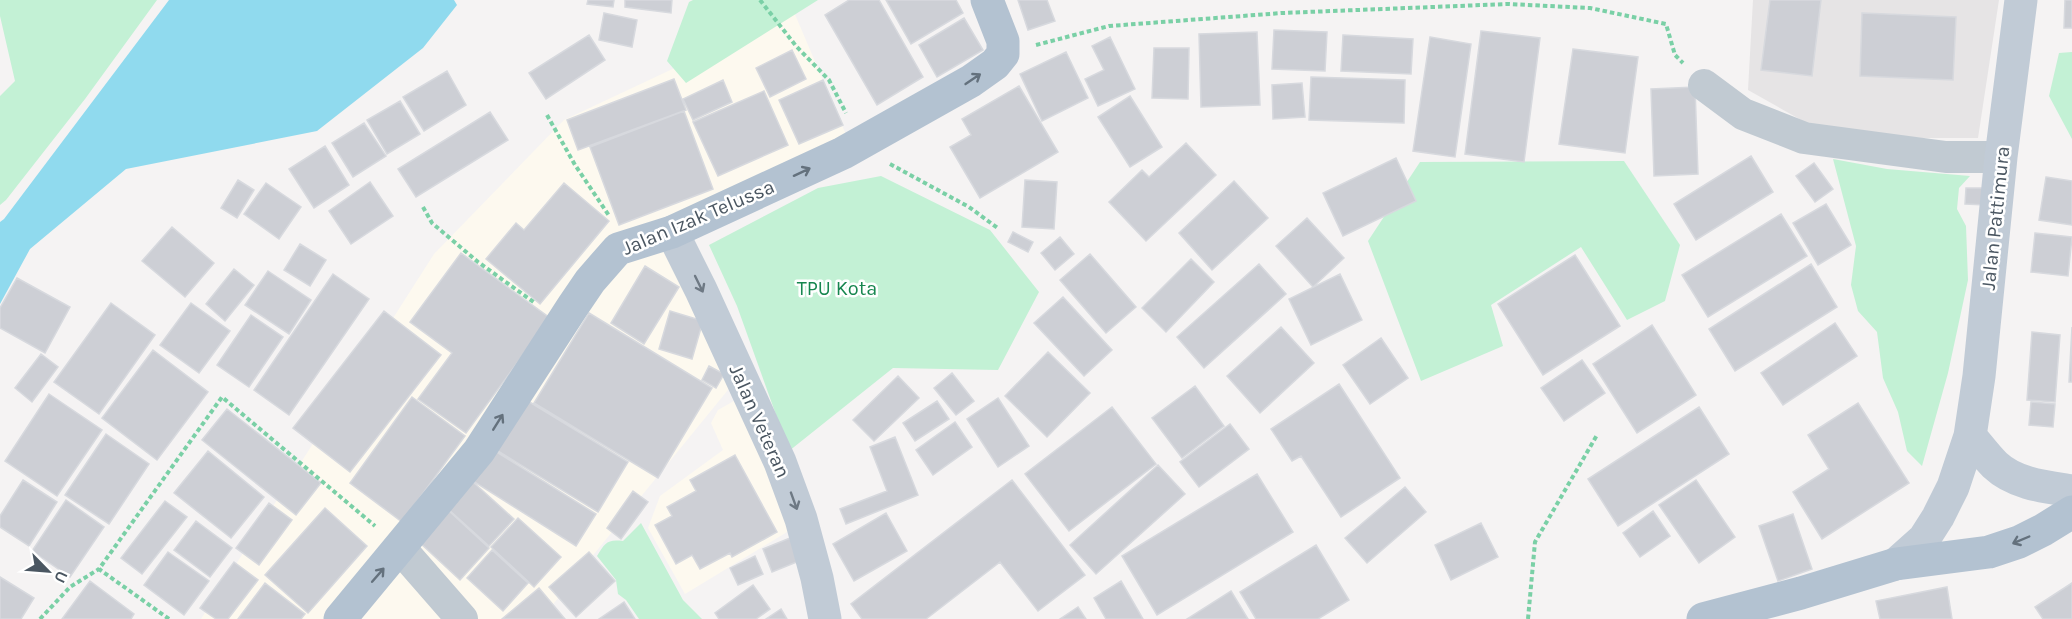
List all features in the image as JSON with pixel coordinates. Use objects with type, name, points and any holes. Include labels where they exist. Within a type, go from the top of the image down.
[{"type":"main road","points":[[987,0],[1004,41],[1003,54]]},
{"type":"main road","name":"Jalan Pattimura","points":[[1896,564],[1924,538],[1938,517],[1953,487],[1970,436],[1979,376],[2001,157],[2021,0]]},
{"type":"main road","name":"Jalan Izak Telussa","points":[[340,619],[479,451],[590,281],[618,249],[672,232],[859,145],[971,81],[995,64],[1003,54]]},
{"type":"main road","name":"Jalan Veteran","points":[[672,232],[780,462],[801,519],[825,619]]},
{"type":"main road","points":[[1970,436],[1997,466],[2021,480],[2041,487],[2072,491]]},
{"type":"main road","points":[[1702,619],[1801,593],[1896,564],[1989,552],[2019,542],[2072,512]]},
{"type":"street","points":[[1704,85],[1743,114],[1804,138],[1946,157],[2001,157]]},
{"type":"street","points":[[400,548],[462,619]]},
{"type":"path","points":[[760,0],[796,46],[829,80],[859,145],[969,207],[999,229]]},
{"type":"path","points":[[1003,54],[1109,26],[1282,13],[1508,4],[1590,8],[1666,24],[1675,55],[1704,85]]},
{"type":"path","points":[[547,115],[575,165],[604,206],[618,232],[618,249]]},
{"type":"path","points":[[423,207],[432,224],[478,262],[563,322]]},
{"type":"path","points":[[40,619],[70,587],[99,569],[222,397],[400,548]]},
{"type":"path","points":[[1528,619],[1535,542],[1597,435]]},
{"type":"path","points":[[99,569],[169,619]]},
{"type":"shaded area","points":[[1753,0],[1999,0],[1978,138],[1921,138],[1810,125],[1748,90]]},
{"type":"shaded area","points":[[794,12],[858,163],[669,248],[732,385],[541,619],[201,619],[434,254],[564,120]]},
{"type":"shaded area","points":[[741,397],[792,529],[685,594],[648,528],[660,496],[723,450],[711,423],[718,410]]},
{"type":"green space","points":[[0,0],[157,0],[85,99],[0,205],[0,96],[15,81],[0,16]]},
{"type":"green space","points":[[693,0],[818,0],[686,83],[667,61],[689,2]]},
{"type":"green space","points":[[2072,52],[2072,139],[2049,96],[2059,53]]},
{"type":"green space","points":[[1833,159],[1887,169],[1970,176],[1959,188],[1957,209],[1966,226],[1968,280],[1948,373],[1922,466],[1907,451],[1898,412],[1883,378],[1877,332],[1858,311],[1851,285],[1856,246]]},
{"type":"green space","points":[[1624,161],[1680,245],[1665,301],[1627,320],[1581,247],[1491,305],[1503,346],[1421,381],[1368,241],[1420,162]]},
{"type":"green space","name":"TPU Kota","points":[[881,176],[990,230],[1039,292],[998,370],[893,368],[789,451],[737,306],[709,245],[818,188]]},
{"type":"green space","points":[[641,523],[683,600],[702,619],[639,619],[626,600],[618,594],[616,580],[597,556],[607,543],[623,541]]},
{"type":"water","points":[[169,0],[454,0],[457,5],[423,48],[317,131],[126,169],[30,249],[0,304],[0,222]]},
{"type":"building","points":[[588,0],[614,0],[613,7],[587,4]]},
{"type":"building","points":[[625,0],[672,0],[671,13],[625,7]]},
{"type":"building","points":[[849,0],[879,0],[923,77],[877,105],[825,15]]},
{"type":"building","points":[[886,0],[956,0],[963,13],[911,44]]},
{"type":"building","points":[[1018,0],[1047,0],[1055,21],[1028,30]]},
{"type":"building","points":[[1770,0],[1821,0],[1812,76],[1761,70]]},
{"type":"building","points":[[2065,0],[2072,0],[2072,28],[2064,28]]},
{"type":"building","points":[[604,13],[637,20],[632,47],[599,40]]},
{"type":"building","points":[[1862,13],[1956,17],[1953,80],[1860,76]]},
{"type":"building","points":[[964,18],[983,50],[937,77],[919,45]]},
{"type":"building","points":[[1274,30],[1327,32],[1325,71],[1272,69]]},
{"type":"building","points":[[1481,31],[1540,38],[1524,162],[1465,154]]},
{"type":"building","points":[[1257,32],[1260,105],[1201,107],[1199,34]]},
{"type":"building","points":[[589,35],[605,60],[546,99],[529,73]]},
{"type":"building","points":[[1343,35],[1413,39],[1411,74],[1341,71]]},
{"type":"building","points":[[1110,37],[1135,89],[1098,106],[1085,79],[1104,70],[1092,46]]},
{"type":"building","points":[[1430,37],[1471,44],[1455,157],[1413,151]]},
{"type":"building","points":[[1154,48],[1189,48],[1188,99],[1152,98]]},
{"type":"building","points":[[1573,49],[1638,57],[1625,153],[1559,144]]},
{"type":"building","points":[[792,50],[806,79],[770,97],[756,68]]},
{"type":"building","points":[[1066,52],[1088,98],[1042,121],[1020,74]]},
{"type":"building","points":[[447,71],[466,105],[424,131],[403,97]]},
{"type":"building","points":[[1311,77],[1405,80],[1404,123],[1309,120]]},
{"type":"building","points":[[674,79],[686,110],[578,150],[567,120]]},
{"type":"building","points":[[723,80],[732,102],[693,120],[683,99]]},
{"type":"building","points":[[823,80],[843,125],[799,144],[779,100]]},
{"type":"building","points":[[1302,83],[1305,117],[1273,119],[1272,85]]},
{"type":"building","points":[[1019,86],[1058,152],[980,198],[950,147],[971,135],[962,119]]},
{"type":"building","points":[[1695,87],[1698,174],[1654,176],[1651,89]]},
{"type":"building","points":[[764,91],[788,145],[718,176],[693,122]]},
{"type":"building","points":[[1130,96],[1162,147],[1130,167],[1098,117]]},
{"type":"building","points":[[400,101],[420,134],[387,154],[367,120]]},
{"type":"building","points":[[684,111],[713,189],[619,225],[590,147]]},
{"type":"building","points":[[490,112],[508,140],[416,197],[398,169]]},
{"type":"building","points":[[364,123],[386,156],[353,177],[332,143]]},
{"type":"building","points":[[1186,143],[1216,175],[1146,241],[1109,202],[1142,170],[1149,177]]},
{"type":"building","points":[[325,146],[349,185],[314,208],[289,169]]},
{"type":"building","points":[[1751,156],[1773,192],[1696,240],[1674,204]]},
{"type":"building","points":[[1396,158],[1416,201],[1343,236],[1323,193]]},
{"type":"building","points":[[1814,163],[1833,189],[1815,202],[1796,176]]},
{"type":"building","points":[[2046,177],[2072,181],[2072,225],[2039,220]]},
{"type":"building","points":[[238,180],[254,190],[237,218],[221,208]]},
{"type":"building","points":[[1025,180],[1057,182],[1054,229],[1022,227]]},
{"type":"building","points":[[1234,181],[1268,218],[1212,270],[1179,233]]},
{"type":"building","points":[[370,182],[393,216],[351,244],[329,211]]},
{"type":"building","points":[[266,183],[301,207],[279,239],[244,214]]},
{"type":"building","points":[[564,183],[609,221],[540,304],[486,259],[516,223],[524,230]]},
{"type":"building","points":[[1966,188],[1987,188],[1986,205],[1965,204]]},
{"type":"building","points":[[1826,204],[1851,245],[1818,265],[1793,223]]},
{"type":"building","points":[[1781,214],[1807,256],[1708,317],[1682,275]]},
{"type":"building","points":[[1307,218],[1344,258],[1313,287],[1276,246]]},
{"type":"building","points":[[172,227],[214,263],[185,297],[142,261]]},
{"type":"building","points":[[1013,232],[1033,242],[1028,252],[1008,242]]},
{"type":"building","points":[[2035,233],[2072,237],[2068,276],[2031,272]]},
{"type":"building","points":[[1060,237],[1074,254],[1055,270],[1041,253]]},
{"type":"building","points":[[300,244],[326,260],[310,286],[284,270]]},
{"type":"building","points":[[461,253],[550,318],[466,433],[418,399],[452,353],[410,322]]},
{"type":"building","points":[[1090,254],[1136,307],[1106,333],[1060,280]]},
{"type":"building","points":[[1575,255],[1620,326],[1543,375],[1498,304]]},
{"type":"building","points":[[1191,259],[1214,282],[1166,332],[1142,308]]},
{"type":"building","points":[[1259,264],[1286,294],[1204,368],[1177,337]]},
{"type":"building","points":[[1811,264],[1837,307],[1735,371],[1709,329]]},
{"type":"building","points":[[645,266],[679,287],[644,344],[611,323]]},
{"type":"building","points":[[234,269],[254,285],[225,321],[206,304]]},
{"type":"building","points":[[268,271],[311,300],[289,334],[245,305]]},
{"type":"building","points":[[333,274],[369,299],[289,415],[254,390]]},
{"type":"building","points":[[1340,274],[1362,320],[1311,345],[1289,299]]},
{"type":"building","points":[[17,278],[70,307],[45,353],[0,328],[0,308]]},
{"type":"building","points":[[1063,297],[1112,350],[1084,376],[1034,323]]},
{"type":"building","points":[[111,303],[155,335],[99,414],[54,382]]},
{"type":"building","points":[[191,303],[230,331],[199,373],[160,345]]},
{"type":"building","points":[[384,311],[441,355],[350,472],[293,428]]},
{"type":"building","points":[[670,311],[703,321],[692,359],[659,349]]},
{"type":"building","points":[[589,313],[712,388],[658,478],[534,403]]},
{"type":"building","points":[[251,315],[283,337],[249,387],[217,365]]},
{"type":"building","points":[[1835,323],[1857,356],[1783,405],[1761,373]]},
{"type":"building","points":[[1652,325],[1696,395],[1637,433],[1593,364]]},
{"type":"building","points":[[1281,327],[1314,363],[1260,413],[1227,376]]},
{"type":"building","points":[[2072,327],[2072,382],[2069,382]]},
{"type":"building","points":[[2032,332],[2060,335],[2055,402],[2027,400]]},
{"type":"building","points":[[1381,338],[1408,378],[1370,404],[1343,365]]},
{"type":"building","points":[[153,350],[208,392],[157,460],[102,418]]},
{"type":"building","points":[[1048,352],[1090,393],[1047,437],[1005,396]]},
{"type":"building","points":[[41,354],[58,367],[32,402],[15,388]]},
{"type":"building","points":[[1582,360],[1605,393],[1564,421],[1541,388]]},
{"type":"building","points":[[709,366],[724,374],[716,388],[702,380]]},
{"type":"building","points":[[952,373],[974,401],[956,415],[934,388]]},
{"type":"building","points":[[898,376],[919,398],[874,441],[853,420]]},
{"type":"building","points":[[1339,384],[1400,478],[1341,517],[1301,456],[1292,461],[1271,429]]},
{"type":"building","points":[[1195,386],[1224,426],[1182,458],[1152,418]]},
{"type":"building","points":[[49,394],[102,430],[57,496],[5,461]]},
{"type":"building","points":[[412,397],[465,436],[402,522],[350,483]]},
{"type":"building","points":[[523,398],[628,462],[598,512],[493,448]]},
{"type":"building","points":[[998,398],[1029,446],[998,467],[967,419]]},
{"type":"building","points":[[937,401],[949,419],[915,441],[903,423]]},
{"type":"building","points":[[2031,402],[2055,404],[2053,427],[2029,425]]},
{"type":"building","points":[[1858,403],[1909,483],[1822,539],[1793,492],[1829,469],[1808,435]]},
{"type":"building","points":[[1112,407],[1156,464],[1069,531],[1025,474]]},
{"type":"building","points":[[1699,407],[1729,454],[1618,526],[1588,479]]},
{"type":"building","points":[[227,409],[321,483],[296,515],[202,440]]},
{"type":"building","points":[[955,422],[972,447],[933,475],[916,450]]},
{"type":"building","points":[[1230,424],[1249,449],[1199,487],[1180,462]]},
{"type":"building","points":[[106,434],[149,464],[109,524],[65,495]]},
{"type":"building","points":[[895,437],[918,495],[846,524],[840,509],[887,491],[870,447]]},
{"type":"building","points":[[492,449],[596,514],[576,546],[473,481]]},
{"type":"building","points":[[208,451],[264,497],[231,538],[174,493]]},
{"type":"building","points":[[735,455],[777,532],[732,557],[730,553],[700,569],[692,555],[676,564],[655,525],[672,516],[667,507],[696,491],[690,480]]},
{"type":"building","points":[[1158,465],[1185,494],[1096,574],[1070,545]]},
{"type":"building","points":[[1257,474],[1293,532],[1157,615],[1122,556]]},
{"type":"building","points":[[23,480],[57,502],[29,546],[0,527],[0,516]]},
{"type":"building","points":[[1012,480],[1085,575],[1038,611],[1000,562],[926,619],[862,619],[851,604]]},
{"type":"building","points":[[1696,480],[1735,537],[1699,563],[1659,505]]},
{"type":"building","points":[[473,482],[514,519],[489,546],[448,509]]},
{"type":"building","points":[[1405,487],[1426,512],[1367,563],[1345,538]]},
{"type":"building","points":[[633,491],[648,502],[621,539],[607,528]]},
{"type":"building","points":[[66,500],[104,527],[70,577],[32,551]]},
{"type":"building","points":[[165,501],[187,517],[142,574],[121,558]]},
{"type":"building","points":[[269,503],[292,520],[259,565],[236,548]]},
{"type":"building","points":[[325,508],[367,546],[308,613],[265,575]]},
{"type":"building","points":[[448,510],[489,548],[460,580],[419,542]]},
{"type":"building","points":[[1653,511],[1670,536],[1640,557],[1623,533]]},
{"type":"building","points":[[886,513],[907,551],[854,581],[833,544]]},
{"type":"building","points":[[1793,514],[1812,569],[1778,581],[1759,526]]},
{"type":"building","points":[[518,518],[561,557],[534,587],[491,547]]},
{"type":"building","points":[[196,521],[232,548],[210,577],[174,550]]},
{"type":"building","points":[[1481,523],[1498,557],[1451,580],[1435,545]]},
{"type":"building","points":[[790,538],[799,561],[772,572],[763,549]]},
{"type":"building","points":[[1316,545],[1349,600],[1318,619],[1256,619],[1240,592]]},
{"type":"building","points":[[492,550],[528,583],[503,611],[467,578]]},
{"type":"building","points":[[168,552],[209,581],[184,615],[144,585]]},
{"type":"building","points":[[589,552],[615,581],[576,617],[549,587]]},
{"type":"building","points":[[755,556],[763,574],[738,585],[730,568]]},
{"type":"building","points":[[234,562],[258,580],[228,619],[216,619],[200,608]]},
{"type":"building","points":[[0,577],[34,598],[21,619],[0,619]]},
{"type":"building","points":[[90,581],[134,614],[131,619],[62,619]]},
{"type":"building","points":[[1121,581],[1143,619],[1106,619],[1094,598]]},
{"type":"building","points":[[265,583],[305,614],[301,619],[238,619]]},
{"type":"building","points":[[2072,583],[2072,619],[2043,619],[2035,607]]},
{"type":"building","points":[[753,585],[770,609],[756,619],[719,619],[715,613]]},
{"type":"building","points":[[1947,587],[1952,619],[1880,619],[1876,601]]},
{"type":"building","points":[[539,588],[565,619],[502,619]]},
{"type":"building","points":[[1231,591],[1248,619],[1187,619]]},
{"type":"building","points":[[624,602],[635,619],[599,619]]},
{"type":"building","points":[[1078,607],[1086,619],[1060,619]]},
{"type":"building","points":[[781,609],[787,619],[766,619]]}]
